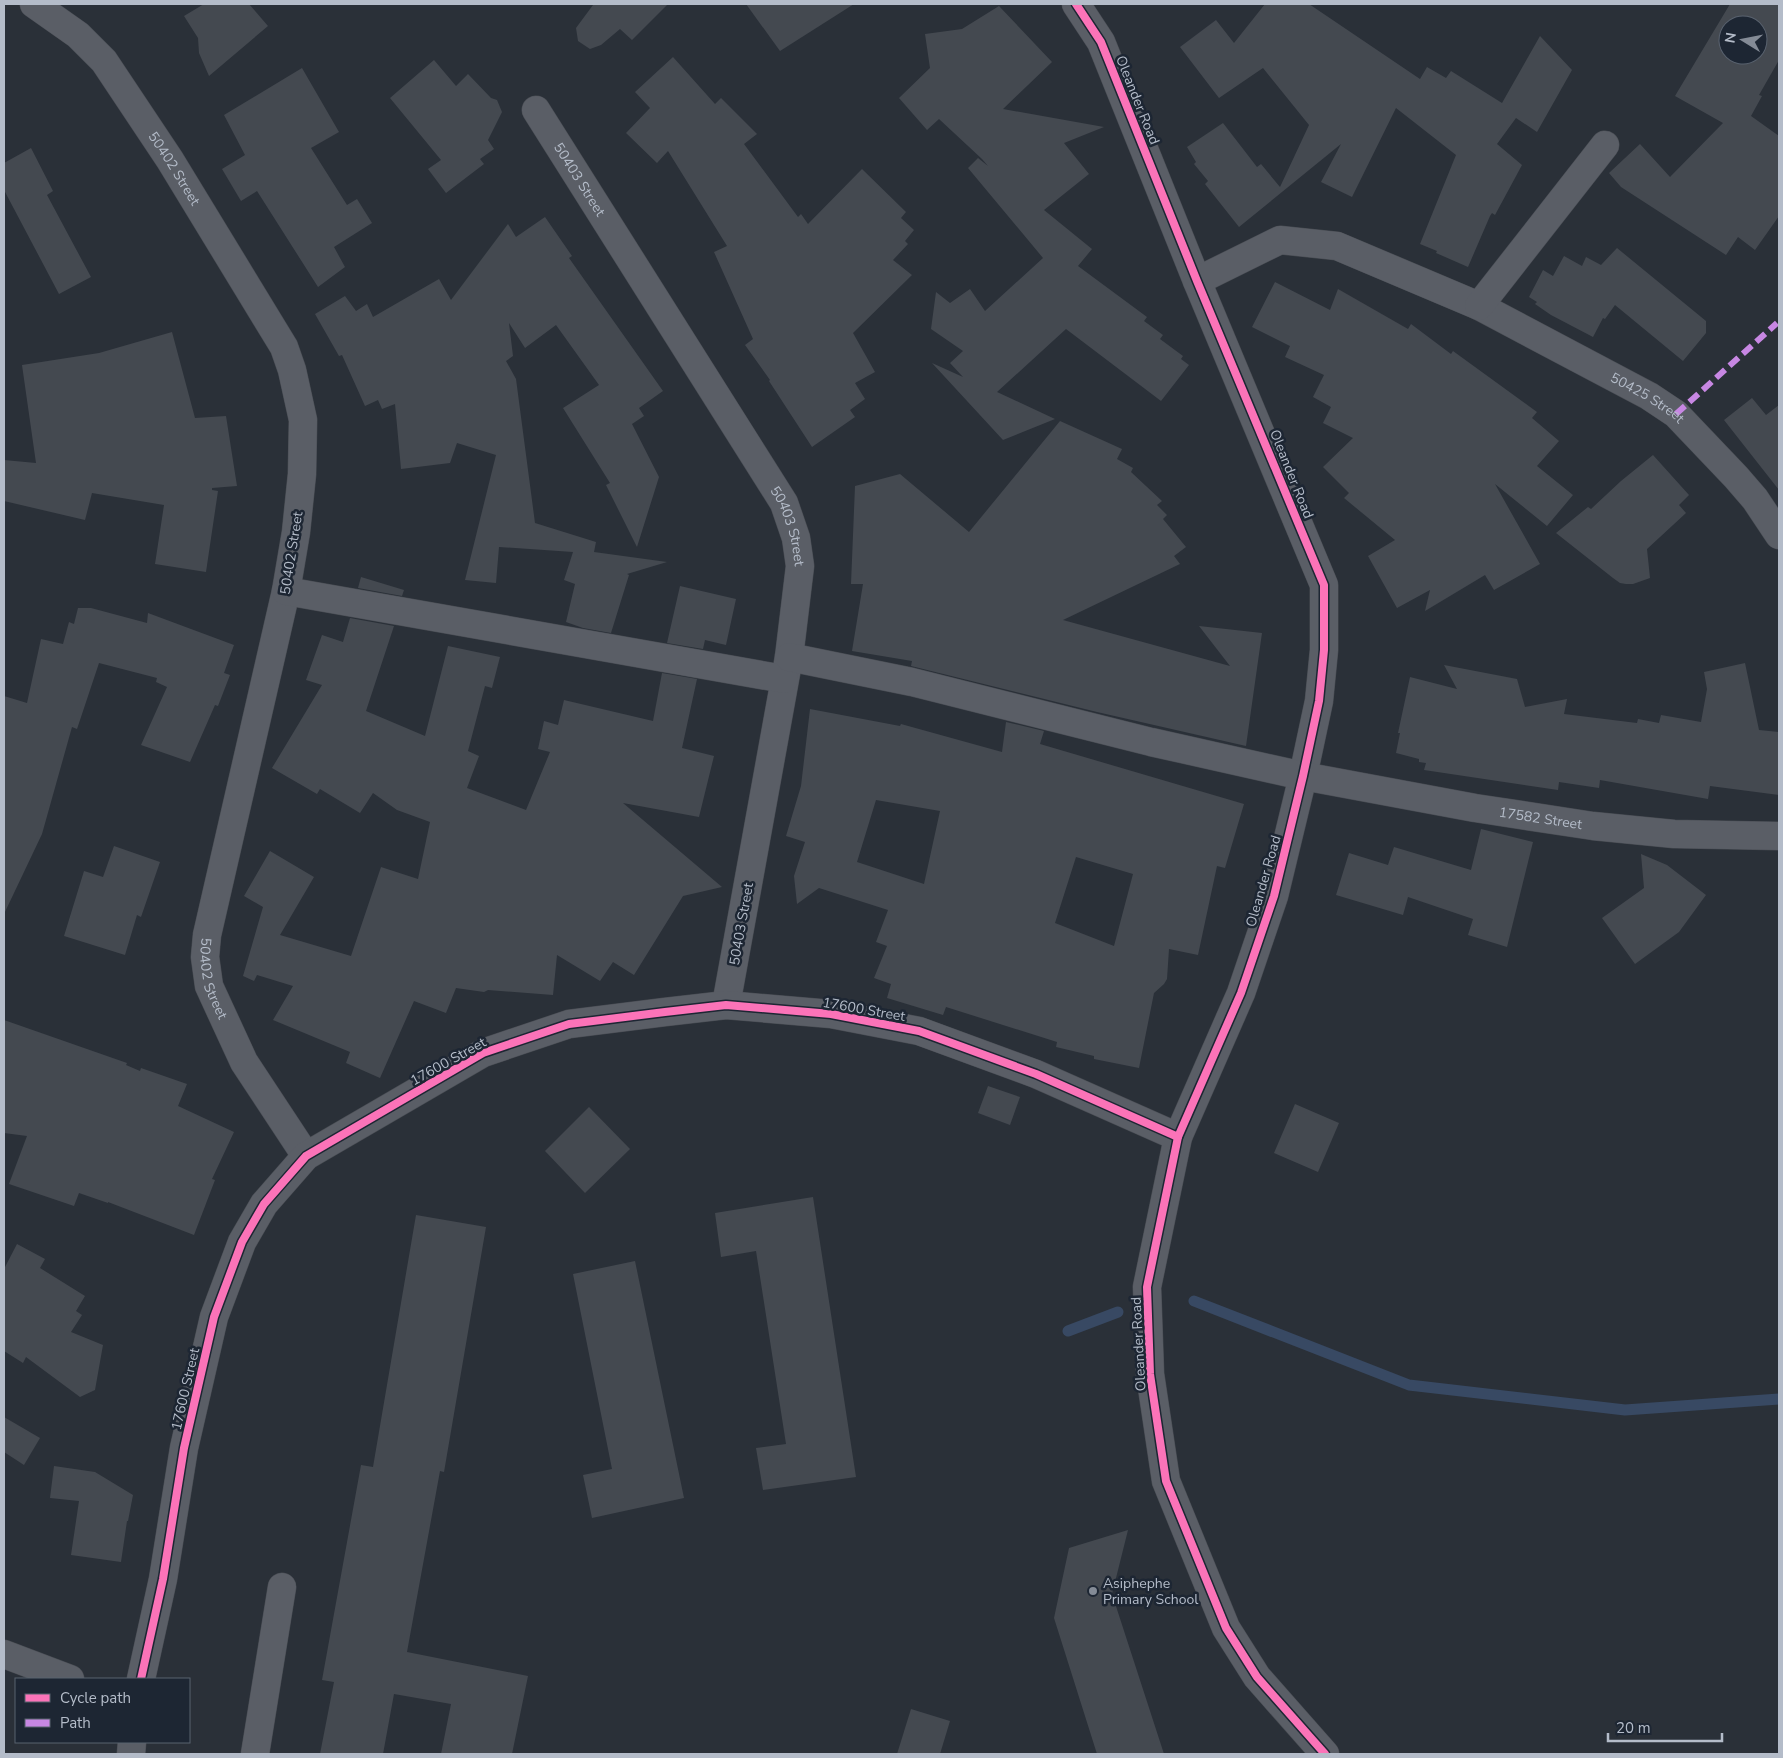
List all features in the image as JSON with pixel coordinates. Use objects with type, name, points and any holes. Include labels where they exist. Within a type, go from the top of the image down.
[{"type":"street","name":"50402 Street","points":[[34,4],[78,35],[104,61],[170,160],[284,347],[292,370],[303,420],[302,474],[296,532],[286,591],[208,935],[205,957],[209,986],[244,1062],[306,1156]]},
{"type":"street","name":"Oleander Road","points":[[1076,4],[1101,42],[1197,281],[1324,585],[1324,650],[1318,700],[1303,776],[1274,896],[1241,994],[1178,1137],[1147,1287],[1150,1374],[1166,1481],[1226,1628],[1258,1677],[1325,1754]]},
{"type":"street","name":"50403 Street","points":[[536,110],[784,503],[796,538],[800,566],[786,668],[726,1005]]},
{"type":"street","points":[[1479,306],[1605,145]]},
{"type":"street","name":"50425 Street","points":[[1197,281],[1280,240],[1337,246],[1479,306],[1649,396],[1676,414],[1749,492],[1779,535]]},
{"type":"street","name":"17582 Street","points":[[286,591],[786,668],[912,682],[1151,742],[1303,776],[1475,808],[1593,826],[1674,834],[1779,836]]},
{"type":"street","name":"17600 Street","points":[[141,1678],[163,1579],[184,1448],[214,1317],[242,1242],[264,1204],[306,1156],[483,1053],[569,1024],[726,1005],[831,1014],[918,1031],[1036,1074],[1178,1137]]},
{"type":"street","points":[[255,1754],[282,1587]]},
{"type":"street","points":[[4,1654],[67,1678]]},
{"type":"building","points":[[204,4],[249,4],[268,26],[209,76],[199,53],[198,38],[184,16]]},
{"type":"building","points":[[592,4],[668,4],[632,40],[620,29],[601,45],[590,49],[578,41],[576,28]]},
{"type":"building","points":[[746,4],[854,4],[780,51]]},
{"type":"building","points":[[1265,4],[1309,4],[1420,79],[1427,67],[1446,78],[1451,71],[1502,103],[1540,36],[1572,70],[1537,132],[1516,118],[1497,144],[1522,165],[1495,215],[1492,213],[1490,216],[1468,267],[1420,244],[1456,155],[1396,108],[1352,197],[1321,182],[1341,144],[1239,227],[1205,184],[1208,181],[1194,164],[1196,162],[1187,147],[1223,123],[1257,167],[1261,164],[1280,187],[1309,125],[1263,68],[1219,98],[1180,47],[1216,20],[1234,43]]},
{"type":"building","points":[[1730,4],[1779,4],[1779,60],[1759,95],[1762,96],[1751,116],[1779,136],[1779,216],[1755,250],[1738,237],[1726,255],[1621,187],[1609,173],[1640,144],[1670,177],[1723,123],[1675,96],[1718,24],[1718,65],[1768,65],[1768,15],[1723,15]]},
{"type":"building","points":[[999,6],[1052,62],[1003,109],[1104,127],[1064,143],[1089,174],[1044,210],[1092,249],[1078,266],[1147,317],[1144,321],[1163,335],[1160,339],[1183,356],[1181,359],[1189,365],[1161,401],[1066,329],[997,392],[1055,419],[1003,440],[932,363],[963,377],[950,363],[963,351],[931,329],[936,292],[950,303],[970,289],[985,311],[1043,258],[968,168],[978,158],[988,166],[982,159],[939,119],[927,130],[899,98],[930,68],[925,34],[962,29]]},
{"type":"building","points":[[673,57],[715,104],[721,98],[757,134],[744,144],[798,217],[801,214],[808,224],[862,169],[906,212],[901,218],[914,230],[905,241],[908,244],[893,260],[912,275],[853,333],[875,372],[855,383],[865,399],[850,410],[855,417],[812,447],[770,380],[745,345],[753,339],[714,252],[727,246],[668,151],[657,163],[626,133],[650,108],[635,92]]},
{"type":"building","points":[[434,60],[456,86],[468,74],[491,98],[497,100],[502,112],[488,140],[494,149],[480,159],[484,164],[446,193],[428,169],[441,160],[390,98]]},
{"type":"building","points":[[302,68],[339,132],[311,148],[347,205],[357,199],[372,223],[334,247],[345,267],[318,287],[257,191],[241,201],[222,169],[245,155],[224,115]]},
{"type":"building","points":[[31,148],[53,191],[47,195],[91,277],[59,294],[4,190],[4,163]]},
{"type":"building","points":[[545,217],[572,256],[569,258],[663,391],[639,408],[644,416],[632,424],[659,477],[637,547],[606,485],[610,483],[563,408],[599,385],[556,325],[525,348],[509,323],[513,356],[506,361],[516,379],[535,523],[596,542],[594,552],[667,562],[627,574],[629,575],[611,633],[583,628],[566,622],[575,584],[564,580],[573,552],[499,547],[496,583],[465,580],[496,455],[457,443],[450,463],[401,469],[395,404],[382,409],[378,400],[365,406],[342,355],[339,356],[315,314],[345,296],[356,311],[367,304],[373,317],[439,279],[451,300],[508,224],[516,237]]},
{"type":"building","points":[[1617,248],[1706,321],[1706,333],[1683,361],[1615,305],[1605,319],[1603,318],[1593,337],[1551,315],[1535,304],[1537,302],[1529,297],[1543,270],[1553,276],[1564,256],[1582,266],[1586,257],[1601,265]]},
{"type":"building","points":[[1275,282],[1330,310],[1338,289],[1408,329],[1411,324],[1451,354],[1453,351],[1537,412],[1532,418],[1559,441],[1537,466],[1573,495],[1547,526],[1495,484],[1540,564],[1494,590],[1485,575],[1425,611],[1430,590],[1397,608],[1368,556],[1395,540],[1344,498],[1349,493],[1323,467],[1353,438],[1323,423],[1331,407],[1313,397],[1324,375],[1285,357],[1290,346],[1252,327]]},
{"type":"building","points":[[172,332],[195,418],[226,416],[237,486],[212,488],[212,490],[218,491],[206,572],[155,564],[164,505],[92,493],[85,520],[4,501],[4,460],[36,463],[22,365],[99,353]]},
{"type":"building","points":[[1752,398],[1766,415],[1779,405],[1779,490],[1724,420]]},
{"type":"building","points":[[1060,421],[1122,449],[1117,459],[1133,468],[1131,472],[1162,501],[1157,505],[1167,515],[1163,519],[1186,547],[1174,556],[1180,564],[1063,620],[1230,666],[1199,626],[1262,633],[1246,746],[1097,712],[911,666],[912,661],[852,651],[863,584],[851,584],[855,486],[900,474],[969,532]]},
{"type":"building","points":[[1653,455],[1689,495],[1679,505],[1686,513],[1647,549],[1650,578],[1633,584],[1620,583],[1556,533],[1588,507],[1591,509]]},
{"type":"building","points":[[361,577],[404,590],[402,596],[358,588]]},
{"type":"building","points":[[680,586],[736,599],[726,645],[705,640],[703,649],[667,643]]},
{"type":"building","points":[[78,608],[91,608],[147,623],[148,613],[234,645],[224,673],[230,675],[218,706],[215,705],[190,762],[141,745],[167,687],[156,682],[157,678],[99,663],[77,729],[72,727],[42,834],[4,914],[4,696],[27,703],[41,639],[63,644],[69,622],[74,624]]},
{"type":"building","points":[[350,618],[394,626],[366,711],[425,736],[448,646],[500,657],[492,688],[485,686],[468,751],[479,756],[467,788],[526,810],[550,752],[538,749],[544,721],[558,725],[564,700],[653,721],[662,673],[697,679],[682,748],[714,756],[699,817],[623,803],[722,887],[683,896],[634,975],[613,962],[600,981],[557,955],[553,995],[488,990],[484,992],[456,988],[446,1013],[414,1001],[380,1078],[346,1063],[350,1052],[273,1020],[293,986],[257,975],[254,981],[243,976],[263,907],[244,896],[270,851],[314,877],[280,935],[351,956],[381,867],[418,879],[430,822],[397,810],[373,793],[360,813],[320,789],[317,794],[272,768],[322,685],[306,680],[322,635],[343,642]]},
{"type":"building","points":[[1745,663],[1759,730],[1779,732],[1779,795],[1710,786],[1708,799],[1600,780],[1599,788],[1559,782],[1558,790],[1424,770],[1426,763],[1419,762],[1419,759],[1396,753],[1400,733],[1398,733],[1410,677],[1457,689],[1444,665],[1517,679],[1525,707],[1567,699],[1564,714],[1637,723],[1638,719],[1659,723],[1661,715],[1701,722],[1707,689],[1704,672]]},
{"type":"building","points":[[810,709],[900,726],[901,724],[1002,752],[1006,722],[1044,731],[1040,744],[1244,804],[1225,868],[1217,866],[1198,955],[1169,949],[1167,979],[1154,993],[1139,1068],[1094,1059],[1094,1056],[1056,1047],[1057,1042],[946,1007],[943,1015],[887,998],[891,984],[874,978],[887,946],[876,942],[888,910],[819,888],[797,904],[794,876],[805,842],[786,836],[801,786]],"holes":[[[876,800],[940,811],[924,884],[857,862]],[[1076,857],[1133,874],[1114,946],[1055,923]]]},
{"type":"building","points":[[1481,829],[1533,842],[1507,947],[1468,935],[1473,919],[1408,897],[1403,915],[1336,895],[1349,853],[1388,865],[1394,847],[1471,870]]},
{"type":"building","points":[[114,846],[160,862],[141,917],[137,915],[125,955],[64,936],[84,871],[103,877]]},
{"type":"building","points":[[1641,854],[1667,865],[1706,895],[1679,932],[1635,964],[1602,918],[1644,888]]},
{"type":"building","points":[[4,1020],[127,1063],[126,1065],[140,1071],[141,1068],[187,1084],[178,1106],[234,1132],[212,1179],[215,1180],[194,1235],[79,1193],[74,1206],[9,1184],[27,1136],[4,1133]]},
{"type":"building","points":[[988,1086],[1020,1097],[1010,1125],[978,1113]]},
{"type":"building","points":[[1295,1104],[1339,1123],[1318,1172],[1274,1153]]},
{"type":"building","points":[[589,1107],[630,1149],[585,1193],[545,1151]]},
{"type":"building","points":[[813,1197],[856,1477],[763,1490],[756,1448],[786,1444],[756,1251],[721,1257],[715,1213]]},
{"type":"building","points":[[416,1215],[486,1227],[444,1472],[440,1471],[407,1652],[528,1676],[512,1754],[441,1754],[451,1704],[394,1694],[383,1754],[320,1754],[334,1682],[322,1680],[361,1465],[373,1467]]},
{"type":"building","points":[[17,1244],[45,1259],[40,1268],[85,1296],[76,1311],[82,1315],[71,1332],[103,1345],[95,1390],[80,1397],[26,1357],[23,1363],[4,1351],[4,1269]]},
{"type":"building","points":[[635,1261],[684,1498],[592,1518],[583,1475],[612,1469],[573,1274]]},
{"type":"building","points":[[4,1417],[40,1438],[24,1465],[4,1452]]},
{"type":"building","points":[[54,1466],[95,1472],[133,1495],[121,1562],[71,1555],[79,1501],[50,1498]]},
{"type":"building","points":[[1128,1530],[1112,1594],[1164,1754],[1097,1754],[1054,1618],[1069,1548]]},
{"type":"building","points":[[911,1709],[950,1721],[940,1754],[897,1754]]},
{"type":"waterway","points":[[1194,1301],[1409,1385],[1625,1410],[1779,1399]]},
{"type":"waterway","points":[[1068,1331],[1118,1312]]},
{"type":"marked path","points":[[1676,414],[1777,323]]},
{"type":"cycle path","points":[[1076,4],[1101,42],[1197,281],[1324,585],[1324,650],[1319,701],[1274,896],[1241,993],[1178,1137],[1147,1287],[1150,1374],[1166,1481],[1226,1628],[1257,1677],[1325,1754]]},
{"type":"cycle path","points":[[141,1678],[163,1579],[184,1448],[214,1317],[242,1242],[264,1204],[306,1156],[483,1053],[569,1024],[726,1005],[831,1014],[919,1031],[1036,1074],[1178,1137]]},
{"type":"place","name":"Asiphephe Primary School","points":[[1093,1591]]}]
